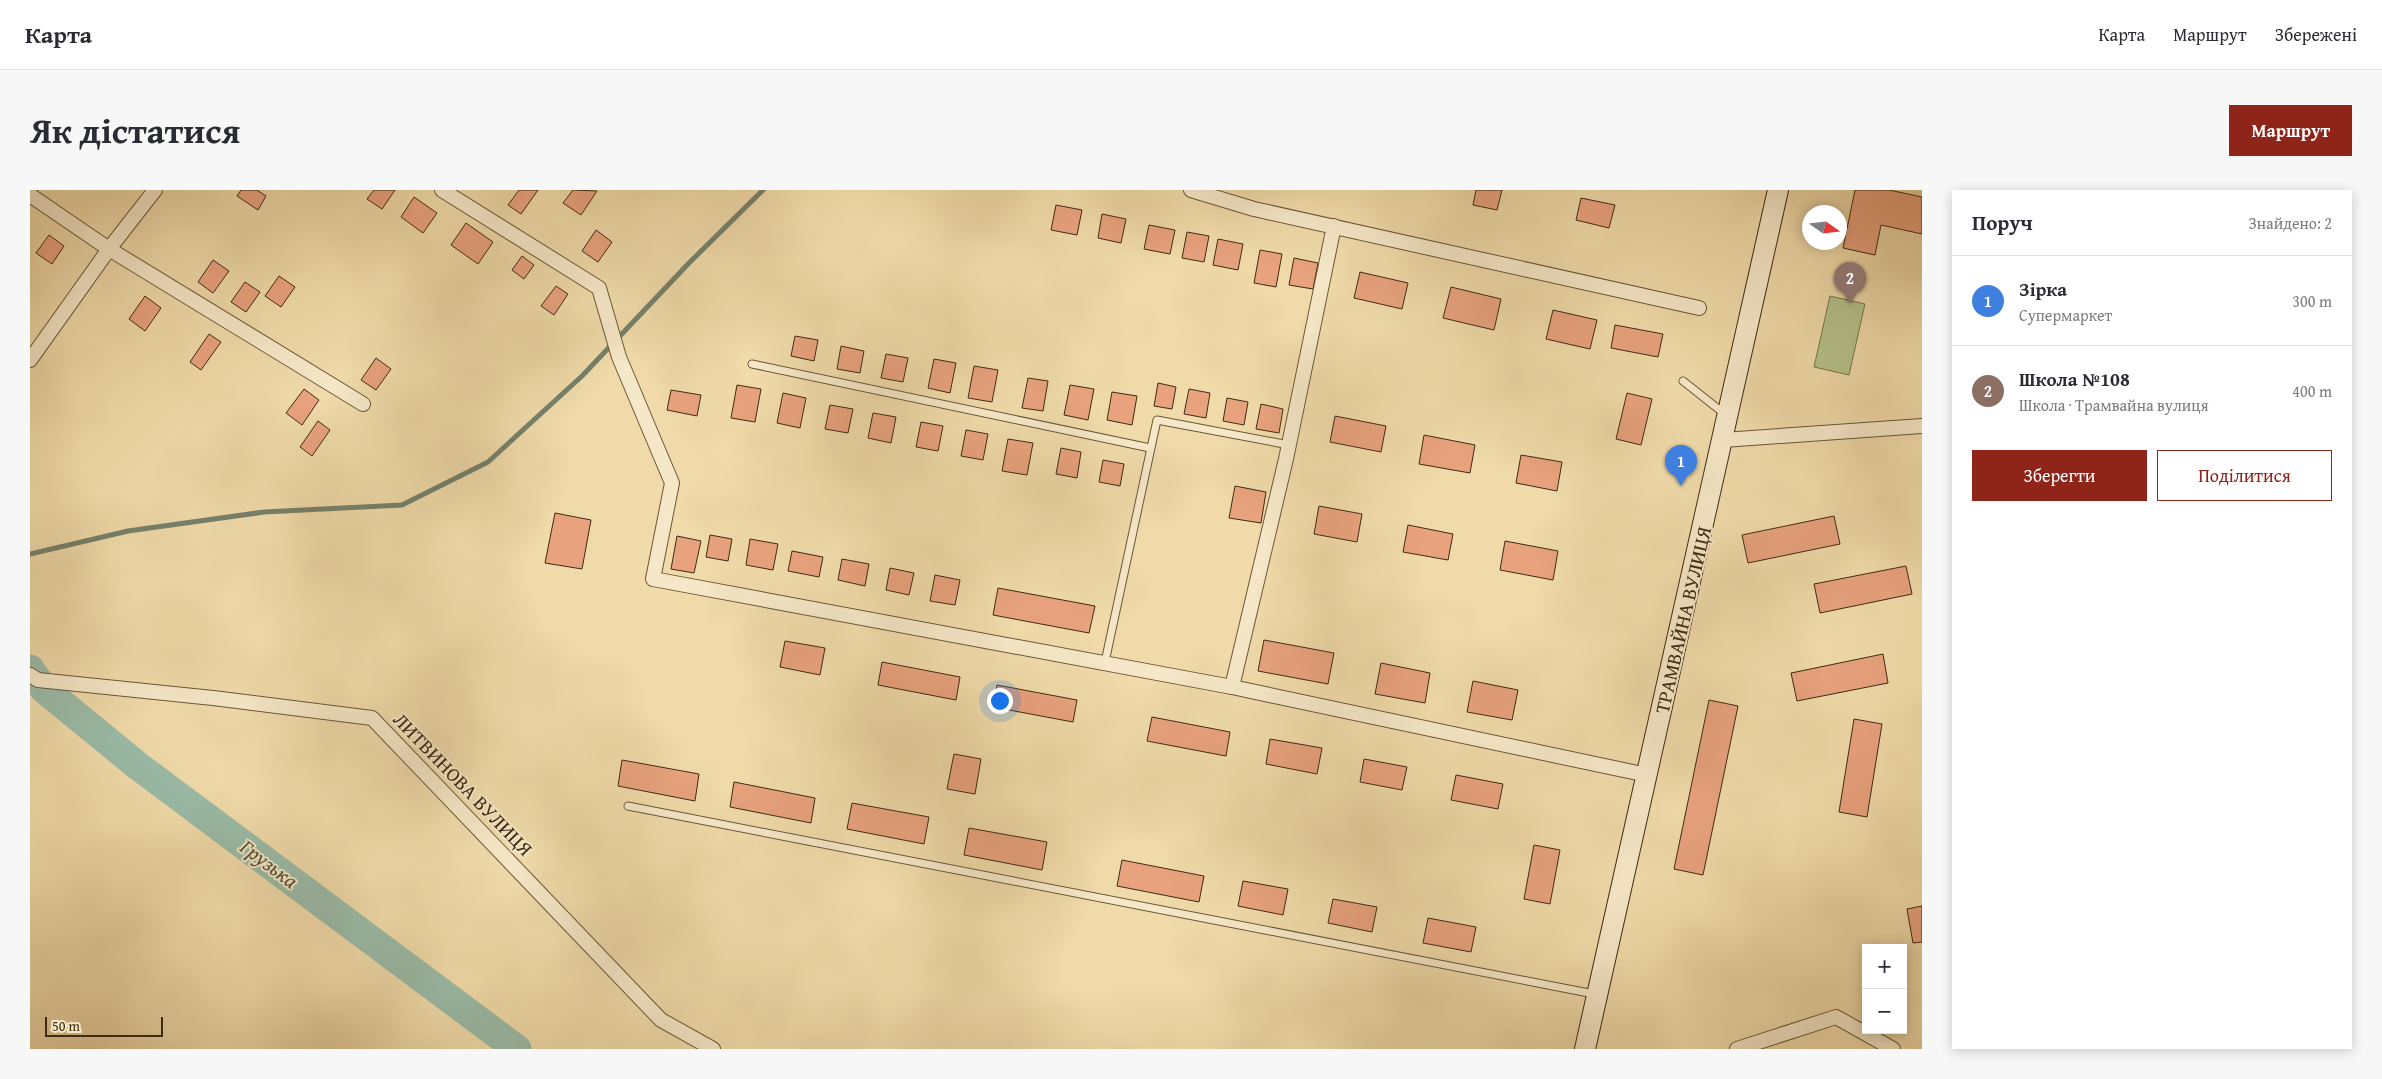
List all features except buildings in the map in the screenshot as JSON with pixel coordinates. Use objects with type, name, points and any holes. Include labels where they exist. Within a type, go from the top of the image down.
[{"type":"street","points":[[30,360],[109,249],[155,190]]},
{"type":"street","points":[[442,190],[599,288],[619,357],[672,483],[654,579],[1232,687],[1648,776]]},
{"type":"street","points":[[1192,190],[1254,209],[1699,308]]},
{"type":"street","name":"ТРАМВАЙНА ВУЛИЦЯ","points":[[1585,1049],[1648,776],[1778,190]]},
{"type":"street","points":[[30,195],[109,249],[364,404]]},
{"type":"street","points":[[1232,687],[1289,445],[1334,226]]},
{"type":"street","points":[[1723,440],[1922,426]]},
{"type":"street","name":"ЛИТВИНОВА ВУЛИЦЯ","points":[[30,675],[38,680],[214,698],[372,718],[661,1020],[713,1049]]},
{"type":"street","points":[[1737,1049],[1836,1017],[1893,1049]]},
{"type":"lane","points":[[752,364],[1150,448]]},
{"type":"lane","points":[[1683,381],[1728,417]]},
{"type":"lane","points":[[1105,662],[1157,420],[1289,445]]},
{"type":"lane","points":[[628,806],[1597,995]]},
{"type":"green space","points":[[1830,296],[1865,304],[1849,375],[1814,367]]},
{"type":"waterway","points":[[30,554],[128,531],[264,512],[402,505],[488,462],[582,376],[689,263],[763,190]]},
{"type":"waterway","name":"Грузька","points":[[30,669],[44,689],[138,766],[517,1049]]},
{"type":"place","name":"Школа №108","points":[[1850,303]]},
{"type":"place","name":"Зірка","points":[[1681,486]]}]
